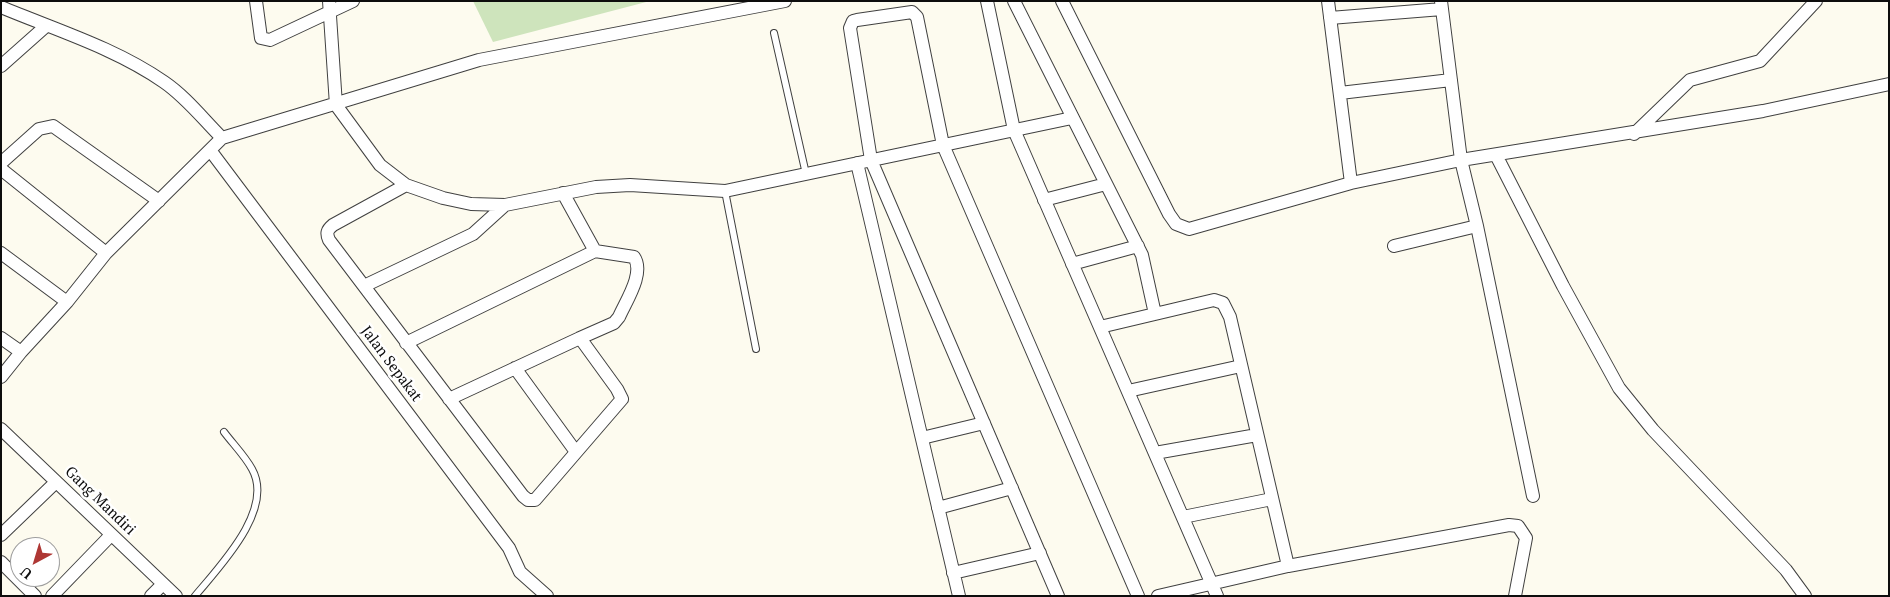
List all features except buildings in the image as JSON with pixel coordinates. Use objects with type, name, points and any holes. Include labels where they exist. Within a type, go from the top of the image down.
[{"type":"street","points":[[256,1],[258,32],[264,40],[270,40],[330,6],[353,1]]},
{"type":"street","points":[[1,377],[21,352],[67,302],[106,253],[222,138],[336,105],[479,60],[785,1]]},
{"type":"street","points":[[987,1],[1014,130],[1217,596]]},
{"type":"street","points":[[1014,1],[1138,246],[1142,255],[1155,314]]},
{"type":"street","points":[[1062,1],[1169,214],[1176,224],[1189,229],[1352,183],[1461,160],[1763,112],[1889,84]]},
{"type":"street","points":[[1328,1],[1352,183]]},
{"type":"street","points":[[1634,134],[1690,80],[1760,60],[1816,1]]},
{"type":"street","points":[[1330,18],[1442,5],[1461,160],[1477,226],[1533,496]]},
{"type":"street","points":[[330,6],[336,105],[380,165],[406,185],[443,198],[471,204],[504,205],[596,186],[630,185],[725,191],[1072,118]]},
{"type":"street","points":[[1,7],[110,50],[165,82],[185,99],[222,138]]},
{"type":"street","points":[[1058,596],[871,160],[850,28],[853,21],[912,12],[915,14],[943,145],[1138,596]]},
{"type":"street","points":[[1,66],[46,26]]},
{"type":"street","points":[[1340,93],[1451,80]]},
{"type":"street","points":[[1,163],[39,129],[53,126],[160,201]]},
{"type":"street","name":"Jalan Sepakat","points":[[210,150],[509,548],[520,572],[547,596]]},
{"type":"street","points":[[1496,155],[1618,388],[1653,430],[1786,570],[1806,596]]},
{"type":"street","points":[[858,163],[959,596]]},
{"type":"street","points":[[1,169],[106,253]]},
{"type":"street","points":[[1044,200],[1106,184]]},
{"type":"street","points":[[406,185],[328,230],[329,240],[528,500],[534,500],[622,399],[617,389],[580,338]]},
{"type":"street","points":[[562,193],[595,251]]},
{"type":"street","points":[[364,286],[473,234],[504,205]]},
{"type":"street","points":[[1394,246],[1477,226]]},
{"type":"street","points":[[1072,264],[1138,246]]},
{"type":"street","points":[[406,343],[595,251],[634,257],[638,263],[638,272],[619,317],[614,323],[449,399]]},
{"type":"street","points":[[1,253],[67,302]]},
{"type":"street","points":[[1100,327],[1214,300],[1222,304],[1230,317],[1288,566]]},
{"type":"street","points":[[1,338],[21,352]]},
{"type":"street","points":[[1128,391],[1241,366]]},
{"type":"street","points":[[515,368],[576,452]]},
{"type":"street","points":[[922,438],[984,423]]},
{"type":"street","name":"Gang Mandiri","points":[[1,430],[176,596]]},
{"type":"street","points":[[1154,453],[1257,435]]},
{"type":"street","points":[[1,535],[56,482]]},
{"type":"street","points":[[938,508],[1012,488]]},
{"type":"street","points":[[1183,517],[1272,499]]},
{"type":"street","points":[[1158,596],[1288,566],[1509,525],[1518,526],[1526,538],[1511,595]]},
{"type":"street","points":[[52,596],[111,535]]},
{"type":"street","points":[[953,573],[1040,553]]},
{"type":"street","points":[[1,562],[35,596]]},
{"type":"street","points":[[151,596],[163,584]]},
{"type":"lane","points":[[774,33],[806,174]]},
{"type":"lane","points":[[725,191],[756,349]]},
{"type":"lane","points":[[195,596],[242,538],[254,510],[257,488],[253,470],[224,432]]},
{"type":"green space","points":[[473,1],[650,1],[493,42]]}]
